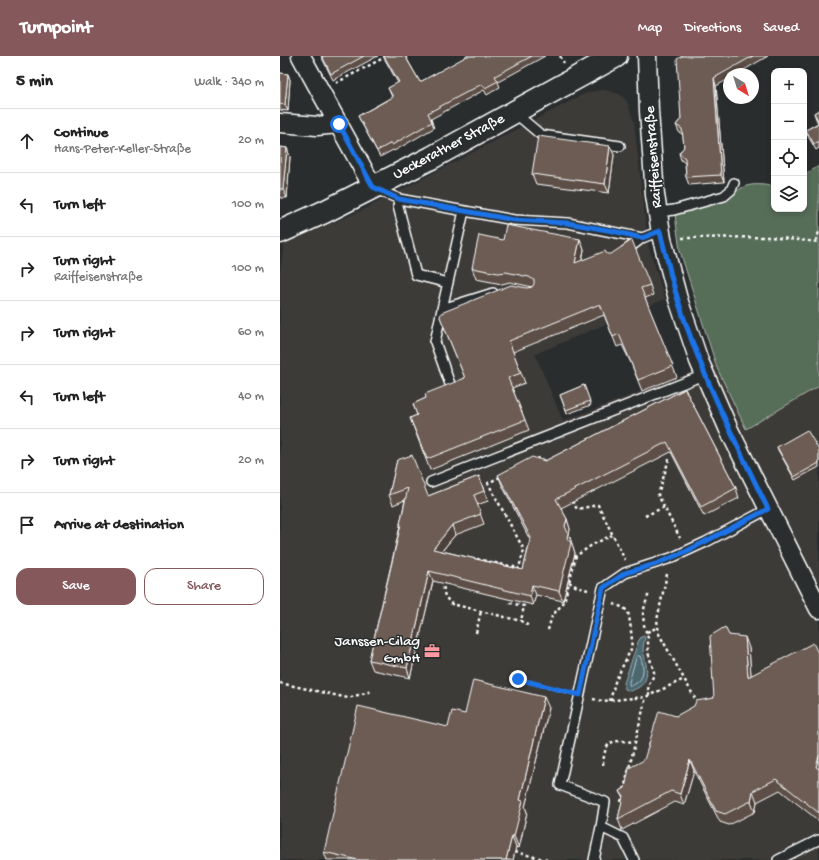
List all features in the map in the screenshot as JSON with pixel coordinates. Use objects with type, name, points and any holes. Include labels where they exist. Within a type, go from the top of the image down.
[{"type":"street","points":[[301,56],[373,187]]},
{"type":"street","name":"Ueckerather Straße","points":[[280,232],[324,212],[431,158],[616,56]]},
{"type":"street","name":"Raiffeisenstraße","points":[[647,56],[650,119],[658,212],[661,235],[678,299],[704,375],[728,430],[819,609]]},
{"type":"street","points":[[280,123],[317,126],[339,124]]},
{"type":"lane","points":[[514,112],[541,135],[620,146]]},
{"type":"lane","points":[[658,212],[674,210],[724,196],[731,190],[734,183]]},
{"type":"lane","points":[[373,187],[399,199],[514,220],[568,223],[642,238],[661,235]]},
{"type":"lane","points":[[398,206],[416,275],[448,283]]},
{"type":"lane","points":[[451,387],[435,342],[464,211]]},
{"type":"lane","points":[[614,259],[642,238]]},
{"type":"lane","points":[[442,309],[502,290]]},
{"type":"lane","points":[[431,482],[704,375]]},
{"type":"lane","points":[[594,860],[605,802],[560,786],[603,588],[625,573],[687,551],[768,509]]},
{"type":"lane","points":[[601,827],[624,838],[634,860]]},
{"type":"lane","points":[[778,860],[819,840]]},
{"type":"path","points":[[321,91],[387,56]]},
{"type":"path","points":[[661,235],[769,237],[818,241],[819,232]]},
{"type":"path","points":[[533,460],[540,458],[549,463]]},
{"type":"path","points":[[669,459],[658,495],[687,551]]},
{"type":"path","points":[[502,474],[500,477],[488,483],[524,550],[517,575]]},
{"type":"path","points":[[569,496],[577,509],[598,505],[626,563],[625,573]]},
{"type":"path","points":[[645,516],[664,507]]},
{"type":"path","points":[[548,630],[552,616],[564,602],[576,556],[592,545],[612,535]]},
{"type":"path","points":[[474,558],[519,568]]},
{"type":"path","points":[[670,558],[659,614],[659,634],[698,705]]},
{"type":"path","points":[[446,575],[443,590],[445,598],[452,604],[521,621],[529,626]]},
{"type":"path","points":[[569,582],[577,588],[624,608],[628,612],[632,640],[631,649],[615,682],[610,701]]},
{"type":"path","points":[[620,803],[647,697],[648,686],[654,675],[648,652],[647,632],[644,625],[643,614],[644,605],[649,593]]},
{"type":"path","points":[[512,596],[510,603],[524,606],[521,621]]},
{"type":"path","points":[[476,633],[480,611]]},
{"type":"path","points":[[647,632],[658,628]]},
{"type":"path","points":[[518,679],[602,701],[610,701],[647,697],[684,679]]},
{"type":"path","points":[[280,683],[348,698],[372,690]]},
{"type":"path","points":[[602,765],[604,751],[609,744],[618,740],[635,742]]},
{"type":"path","points":[[515,852],[547,860]]},
{"type":"shaded area","points":[[604,90],[619,94],[627,101],[634,122],[648,244],[665,299],[535,354],[563,421],[680,377],[715,361],[746,429],[819,386],[819,860],[280,860],[280,273],[284,244],[367,208],[582,95],[594,91]]},
{"type":"green space","points":[[819,166],[819,386],[746,429],[717,368],[680,251],[675,215],[725,201],[743,187],[756,185],[771,186],[771,212],[807,212],[807,173]]},
{"type":"water","points":[[644,636],[643,650],[647,670],[645,680],[636,689],[630,691],[625,689],[624,683],[638,642],[641,637]]},
{"type":"building","points":[[322,56],[364,56],[331,74]]},
{"type":"building","points":[[384,56],[405,56],[420,82],[467,56],[532,56],[495,76],[498,81],[485,88],[482,84],[428,113],[432,122],[392,145],[391,143],[377,151],[358,116],[393,97],[388,88],[399,82]]},
{"type":"building","points":[[682,56],[753,56],[732,68],[723,68],[723,73],[714,78],[721,175],[686,177],[685,158],[679,153],[684,147],[682,129],[676,125],[681,119],[677,59]]},
{"type":"building","points":[[280,73],[288,74],[285,105],[280,104]]},
{"type":"building","points":[[819,110],[819,122],[814,113]]},
{"type":"building","points":[[819,123],[819,141],[814,144],[807,129]]},
{"type":"building","points":[[538,136],[610,146],[605,184],[532,174]]},
{"type":"building","points":[[280,147],[287,148],[283,189],[280,189]]},
{"type":"building","points":[[506,225],[580,239],[575,263],[605,251],[607,254],[611,254],[632,240],[650,285],[641,288],[673,366],[638,380],[619,334],[613,337],[600,304],[509,341],[521,373],[508,378],[525,420],[427,459],[410,418],[417,415],[413,404],[426,398],[425,394],[465,378],[440,317],[441,313],[511,285],[527,288],[532,287],[534,284],[534,280],[529,277],[506,272],[498,273],[472,268],[479,235],[503,240]]},
{"type":"building","points":[[584,385],[590,401],[566,410],[560,395]]},
{"type":"building","points":[[685,389],[736,488],[701,507],[667,442],[556,499],[567,519],[565,526],[568,533],[567,538],[571,543],[559,591],[532,585],[530,596],[429,571],[407,668],[369,660],[408,488],[389,495],[397,460],[412,455],[428,496],[479,476],[484,491],[474,495],[481,514],[452,525],[433,549],[523,570],[531,538],[498,475],[532,457],[545,461]]},
{"type":"building","points":[[807,430],[819,450],[819,463],[794,477],[777,447]]},
{"type":"building","points":[[725,627],[729,635],[745,637],[748,677],[813,643],[819,655],[819,755],[816,767],[819,769],[819,813],[776,779],[753,791],[751,801],[725,814],[716,811],[690,760],[680,794],[671,791],[618,819],[623,796],[620,791],[625,788],[629,768],[644,760],[659,711],[676,716],[694,706],[696,701],[714,698],[710,636]]},
{"type":"building","points":[[473,680],[544,697],[520,800],[523,801],[506,860],[358,860],[324,852],[358,706],[448,727],[452,711],[465,714]]},
{"type":"place","name":"Janssen-Cilag GmbH","points":[[432,651]]},
{"type":"route","points":[[339,124],[373,187],[399,199],[514,220],[568,223],[642,238],[660,231],[678,299],[704,375],[728,430],[768,509],[687,551],[656,564],[625,573],[603,588],[580,695],[518,679]]}]
